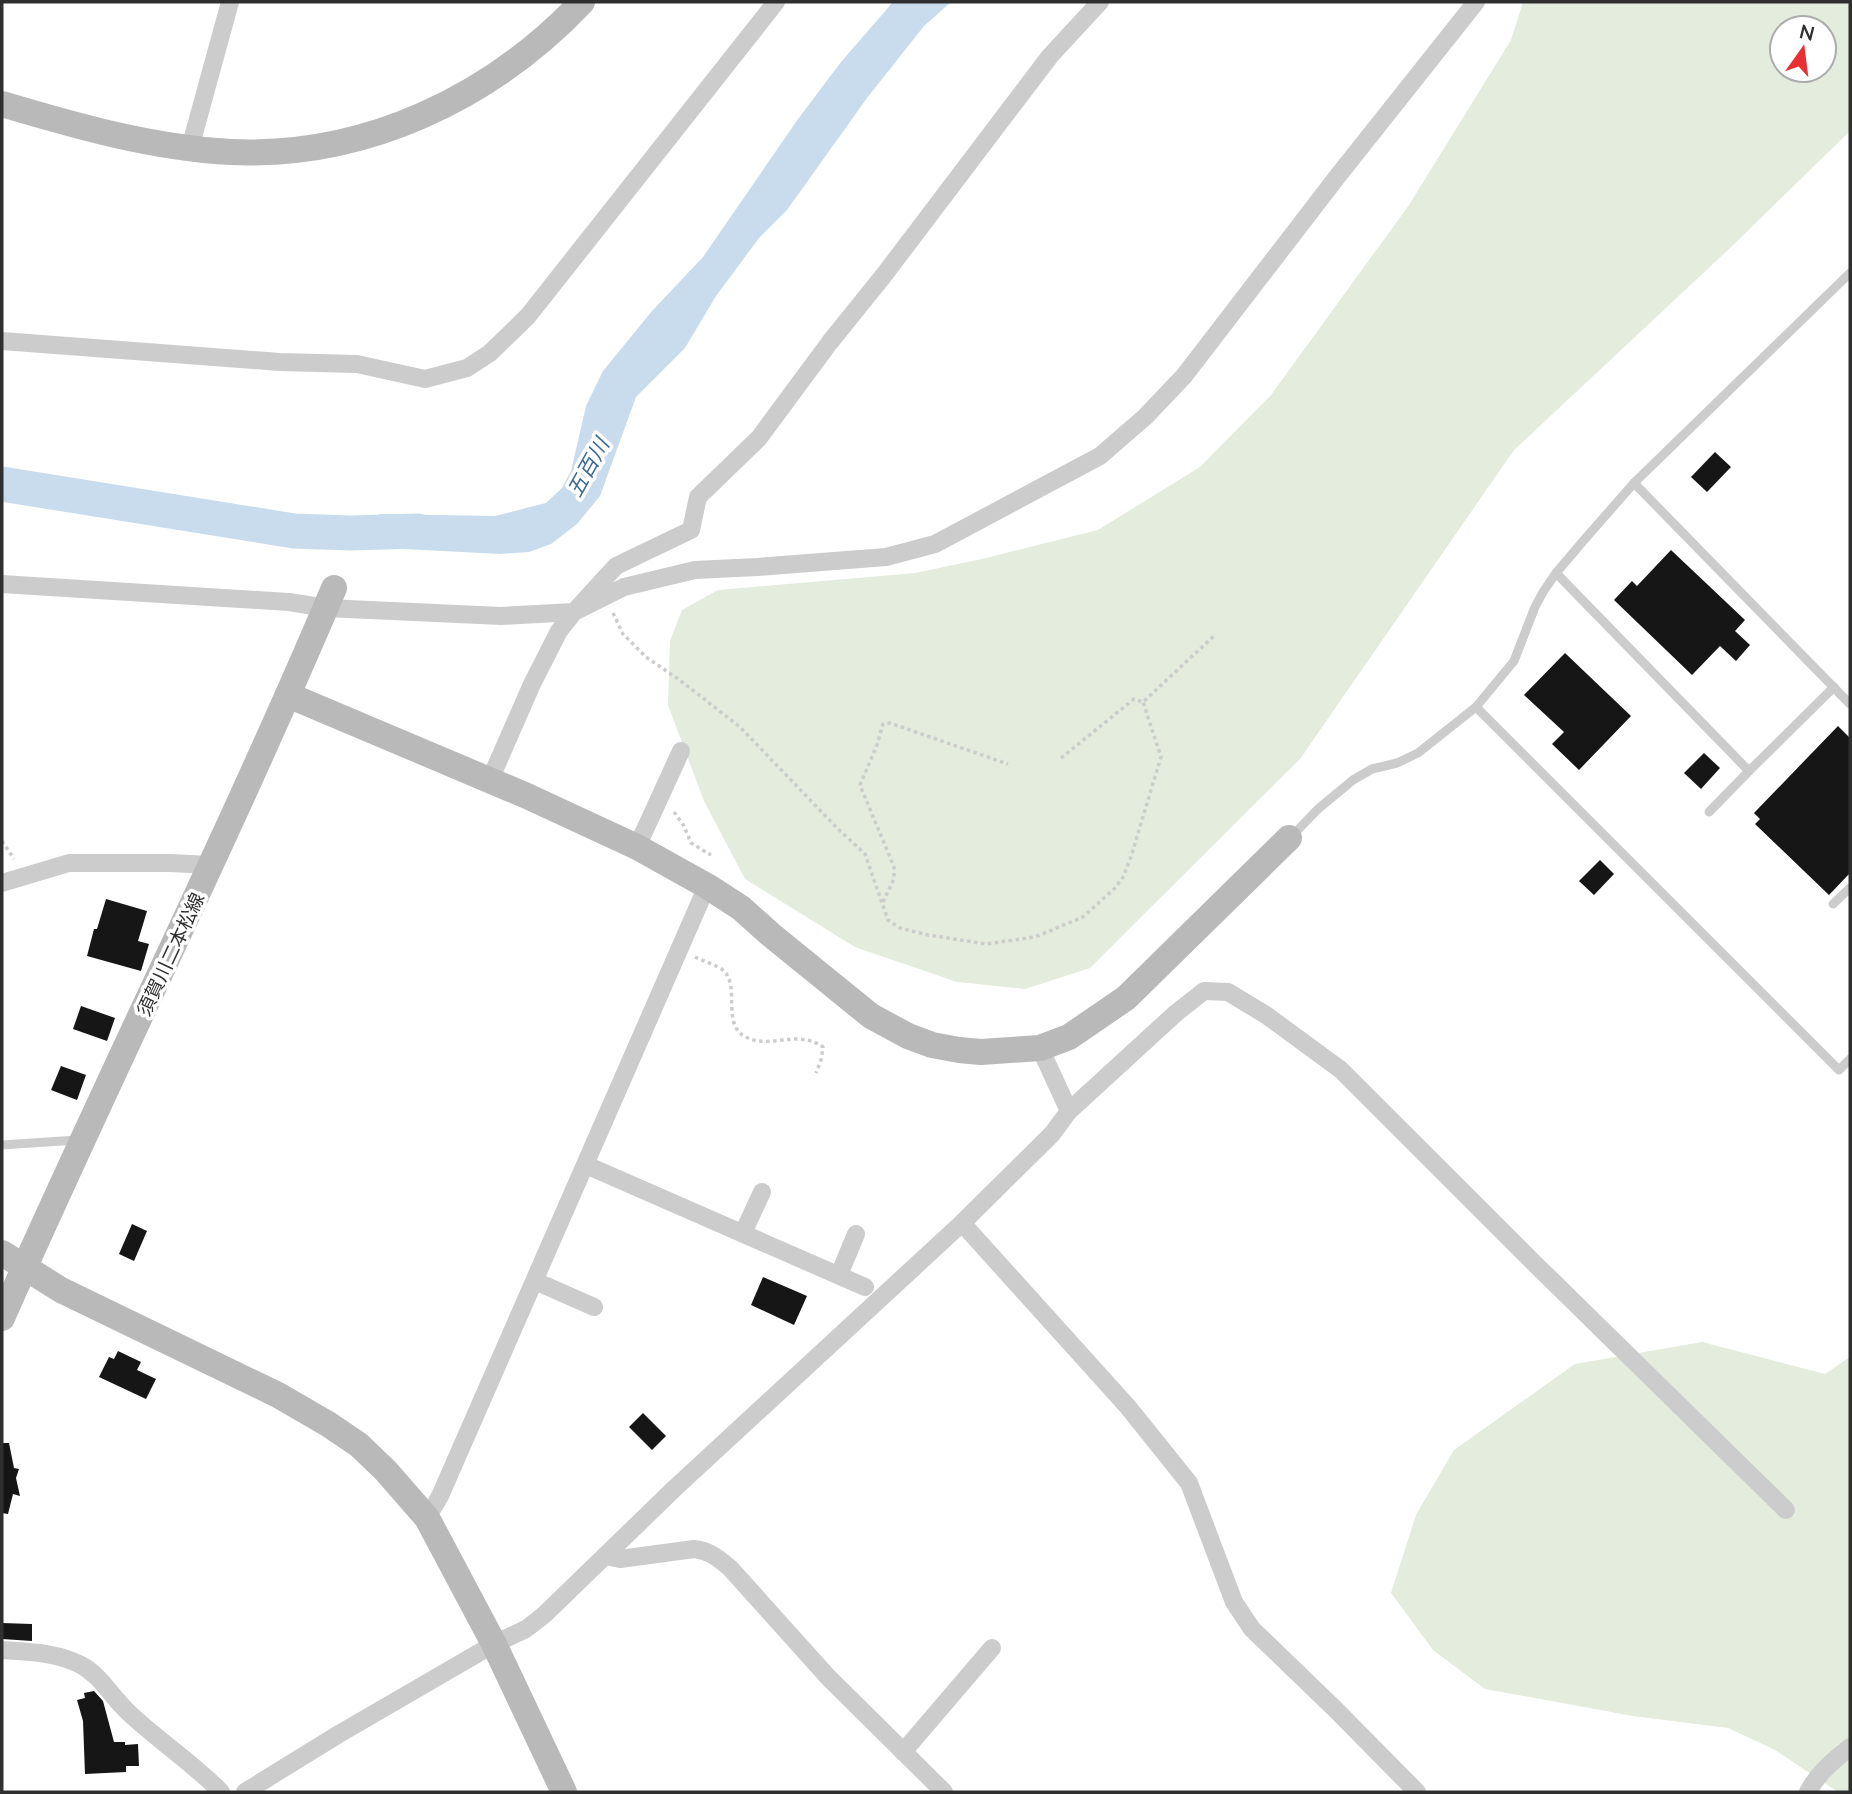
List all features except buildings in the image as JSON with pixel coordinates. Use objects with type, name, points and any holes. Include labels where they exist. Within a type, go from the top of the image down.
[{"type":"street","points":[[190,148],[230,2]]},
{"type":"street","points":[[2,341],[280,362],[357,364],[425,379],[467,368],[490,353],[528,316],[776,2]]},
{"type":"street","points":[[490,780],[532,684],[559,631],[616,566],[691,530],[698,497],[759,438],[1050,56],[1100,2]]},
{"type":"street","points":[[2,584],[289,602],[330,598],[501,616],[574,612],[625,587],[695,569],[886,557],[935,544],[1100,456],[1145,417],[1184,376],[1476,2]]},
{"type":"street","points":[[2,104],[129,138],[190,148],[267,152],[320,146],[375,134],[416,120],[467,94],[592,6]]},
{"type":"street","name":"須賀川二本松線","points":[[2,1318],[211,865],[330,598]]},
{"type":"street","points":[[288,695],[490,780],[637,848],[741,908],[871,1016],[908,1036],[932,1045],[959,1050],[981,1052],[1040,1048],[1069,1037],[1125,998],[1289,838]]},
{"type":"street","points":[[637,848],[681,751]]},
{"type":"street","points":[[2,883],[69,863],[211,865]]},
{"type":"street","points":[[427,1518],[440,1496],[707,886]]},
{"type":"street","points":[[245,1792],[494,1644],[526,1629],[544,1615],[695,1469],[962,1223],[1052,1134],[1069,1111],[1176,1013],[1204,992],[1228,992],[1266,1015],[1341,1070],[1521,1251],[1786,1510]]},
{"type":"street","points":[[1040,1048],[1069,1111]]},
{"type":"street","points":[[586,1165],[865,1287]]},
{"type":"street","points":[[743,1233],[762,1192]]},
{"type":"street","points":[[962,1223],[1128,1407],[1189,1483],[1234,1602],[1252,1629],[1417,1792]]},
{"type":"street","points":[[839,1275],[856,1234]]},
{"type":"street","points":[[2,1254],[61,1290],[278,1395],[359,1445],[427,1518],[494,1644],[564,1792]]},
{"type":"street","points":[[535,1281],[594,1307]]},
{"type":"street","points":[[605,1556],[620,1559],[694,1549],[716,1555],[828,1677],[944,1792]]},
{"type":"street","points":[[903,1752],[992,1648]]},
{"type":"street","points":[[2,1650],[47,1654],[81,1665],[94,1674],[126,1710],[221,1792]]},
{"type":"street","points":[[1808,1792],[1813,1783],[1850,1747]]},
{"type":"lane","points":[[1289,838],[1353,780],[1372,769],[1397,763],[1418,752],[1476,707],[1514,662],[1535,607],[1556,573],[1634,483],[1850,274]]},
{"type":"lane","points":[[1634,483],[1850,704]]},
{"type":"lane","points":[[1556,573],[1749,771]]},
{"type":"lane","points":[[1709,812],[1834,687]]},
{"type":"lane","points":[[1476,707],[1839,1070],[1850,1059]]},
{"type":"lane","points":[[1833,904],[1850,888]]},
{"type":"lane","points":[[2,1146],[83,1140]]},
{"type":"path","points":[[605,596],[622,634],[646,657],[740,727],[865,854],[888,920],[900,929],[928,935],[986,944],[1035,937],[1083,917],[1115,888],[1123,877],[1161,757],[1143,702]]},
{"type":"path","points":[[1143,702],[1216,634]]},
{"type":"path","points":[[1061,758],[1134,699],[1143,702]]},
{"type":"path","points":[[882,904],[894,879],[894,867],[860,785],[877,746],[883,724],[890,723],[1008,764]]},
{"type":"path","points":[[659,799],[678,816],[691,843],[711,855]]},
{"type":"path","points":[[680,950],[723,970],[729,979],[734,1022],[744,1036],[759,1041],[804,1038],[823,1047],[816,1073]]},
{"type":"green space","points":[[1523,2],[1850,2],[1850,131],[1729,249],[1514,450],[1300,759],[1090,968],[1025,989],[957,982],[855,947],[745,879],[704,801],[668,705],[670,641],[682,610],[718,590],[915,573],[1098,530],[1200,467],[1271,395],[1409,205],[1511,40]]},
{"type":"green space","points":[[1702,1342],[1825,1374],[1850,1357],[1850,1792],[1838,1792],[1775,1750],[1728,1728],[1633,1716],[1485,1689],[1433,1650],[1391,1593],[1416,1515],[1454,1450],[1575,1364]]},
{"type":"water","points":[[893,2],[951,2],[924,26],[867,98],[787,210],[759,238],[716,296],[685,348],[636,397],[600,496],[577,524],[551,544],[529,552],[500,554],[365,547],[379,514],[495,516],[546,503],[562,488],[571,471],[586,406],[603,371],[652,311],[703,257],[798,119],[841,62]]},
{"type":"waterway","name":"五百川","points":[[2,484],[294,531],[418,531]]}]
